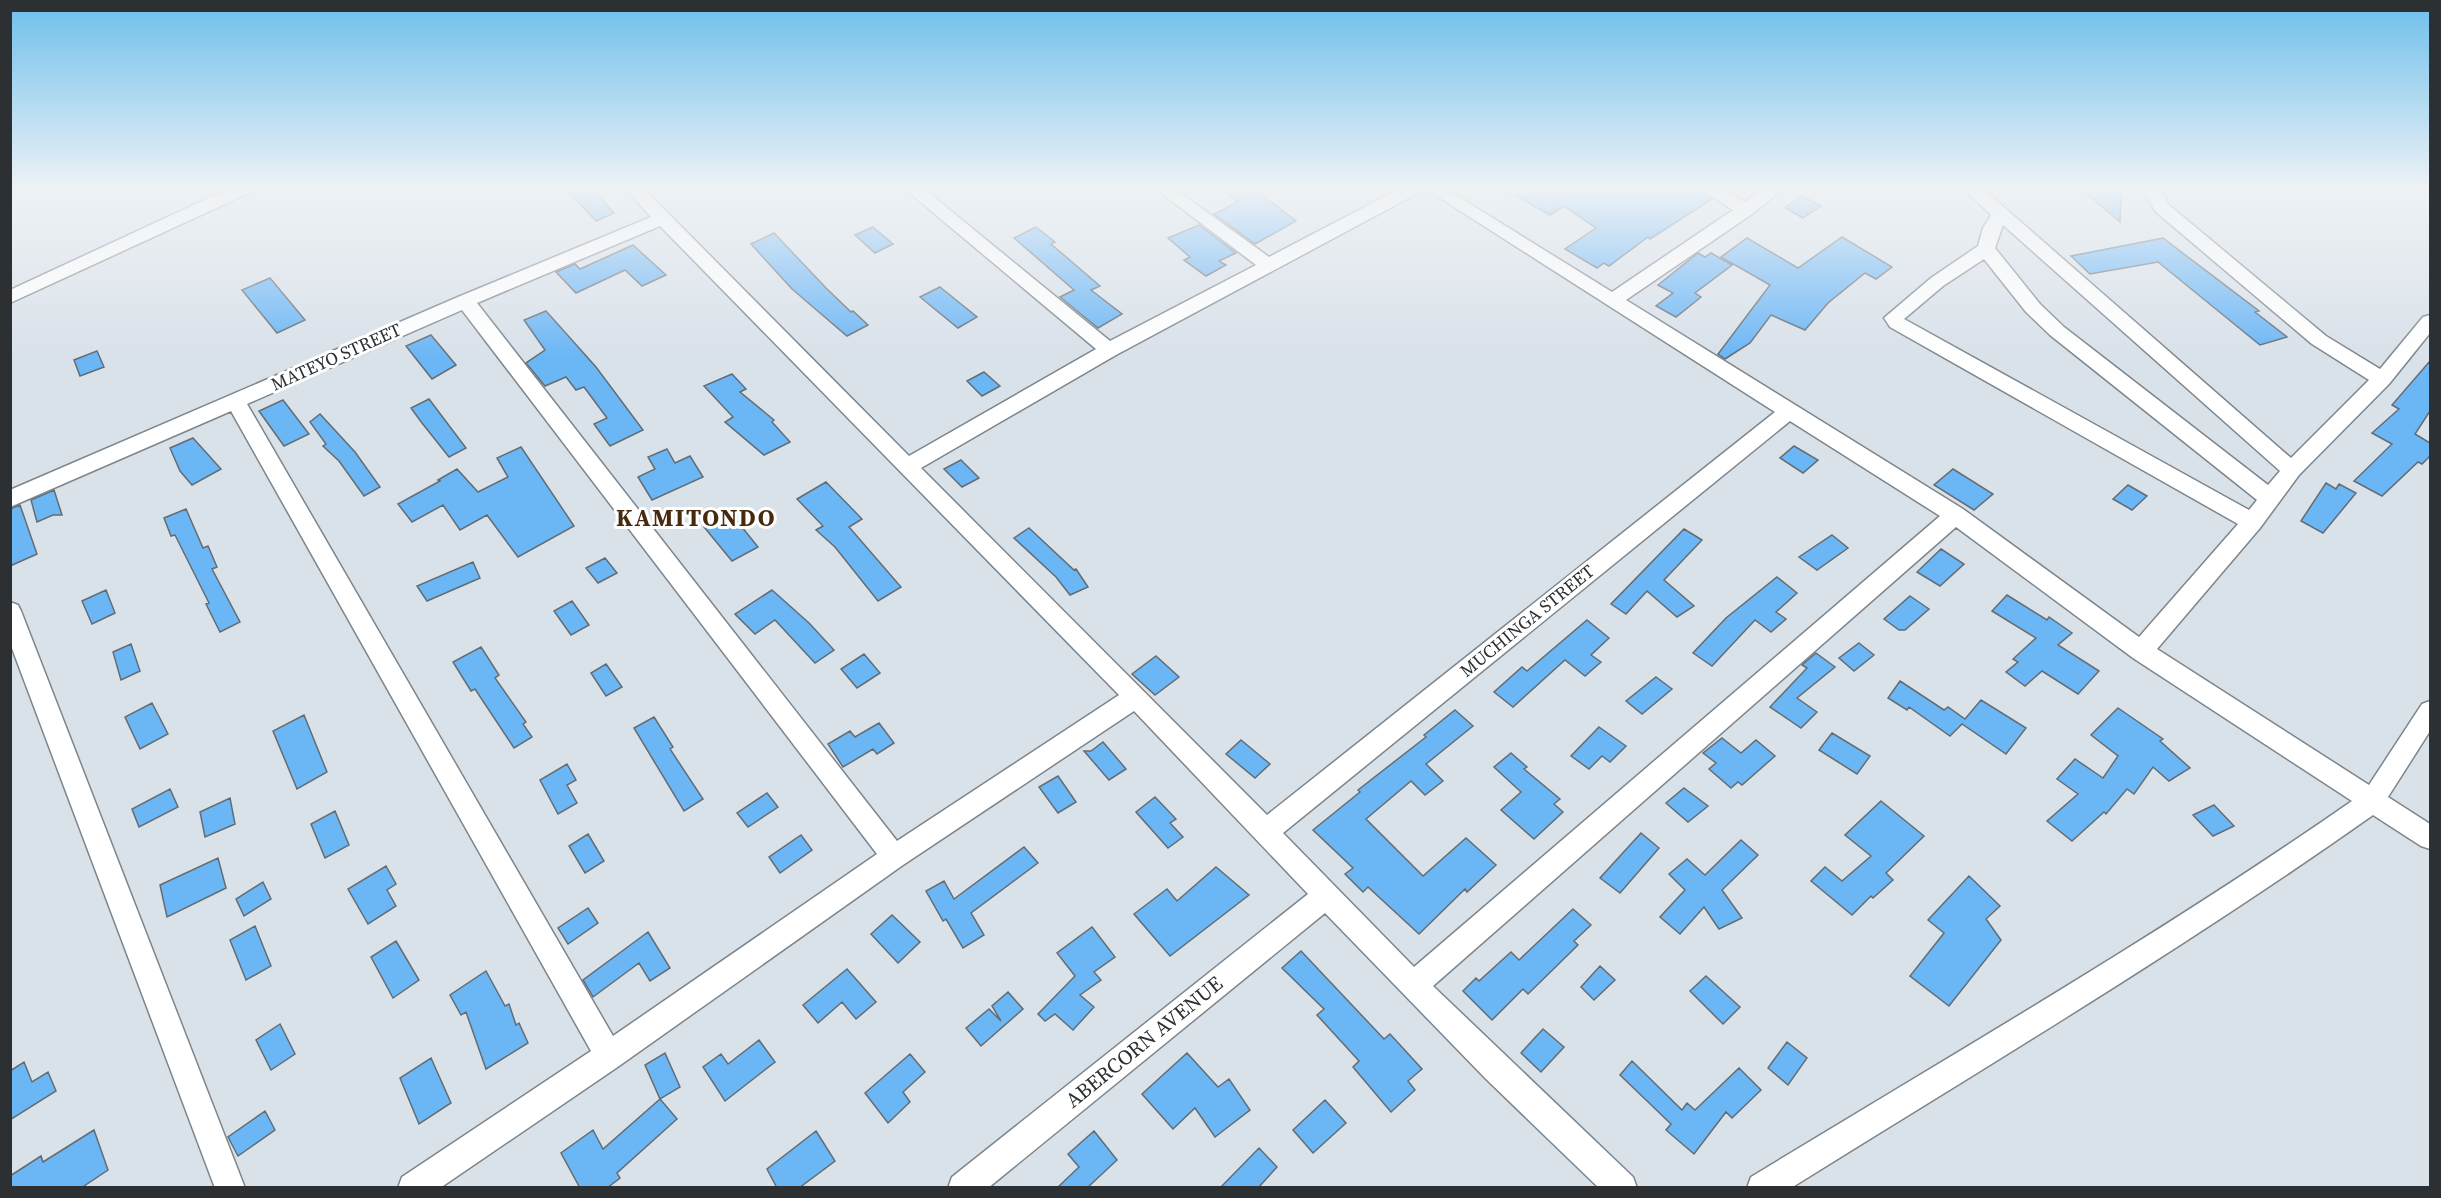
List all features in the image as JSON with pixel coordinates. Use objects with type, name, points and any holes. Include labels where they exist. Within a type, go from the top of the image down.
[{"type":"street","points":[[10,297],[122,245]]},
{"type":"street","name":"MATEYO STREET","points":[[10,499],[465,301],[600,245]]},
{"type":"street","points":[[688,245],[1136,697],[1414,985],[1573,1143],[1622,1188]]},
{"type":"street","points":[[982,245],[1109,350]]},
{"type":"street","points":[[1241,245],[1268,265]]},
{"type":"street","points":[[906,466],[1109,350],[1306,245]]},
{"type":"street","points":[[1523,245],[1955,515],[2141,651],[2430,838]]},
{"type":"street","points":[[1612,301],[1695,245]]},
{"type":"street","points":[[1987,245],[1986,249],[1937,282],[1893,318],[1897,323],[2252,522]]},
{"type":"street","points":[[2036,245],[2292,470]]},
{"type":"street","points":[[2206,245],[2319,340],[2382,379]]},
{"type":"street","points":[[1986,249],[2033,308],[2056,331],[2270,498]]},
{"type":"street","points":[[465,301],[894,857]]},
{"type":"street","points":[[2141,651],[2252,522],[2292,470],[2382,379],[2430,321]]},
{"type":"street","points":[[236,400],[609,1056]]},
{"type":"street","name":"MUCHINGA STREET","points":[[1265,832],[1789,411]]},
{"type":"street","points":[[1414,985],[1955,515]]},
{"type":"street","points":[[10,611],[230,1188]]},
{"type":"street","points":[[413,1188],[609,1056],[894,857],[1136,697]]},
{"type":"street","points":[[1762,1188],[2177,933],[2272,871],[2373,800],[2430,711]]},
{"type":"street","name":"ABERCORN AVENUE","points":[[963,1188],[1326,896]]},
{"type":"building","points":[[633,245],[666,275],[642,286],[625,270],[576,293],[556,272],[575,264],[580,269]]},
{"type":"building","points":[[752,245],[785,245],[826,288],[868,325],[847,336],[792,289]]},
{"type":"building","points":[[866,245],[891,245],[875,253]]},
{"type":"building","points":[[1022,245],[1052,245],[1100,286],[1091,290],[1122,314],[1098,328],[1060,297],[1074,290]]},
{"type":"building","points":[[1176,245],[1225,245],[1236,253],[1219,261],[1226,265],[1206,276],[1184,260],[1190,257]]},
{"type":"building","points":[[1571,245],[1637,245],[1609,266],[1604,263],[1597,268],[1565,249]]},
{"type":"building","points":[[1738,245],[1759,245],[1798,268],[1831,245],[1855,245],[1892,267],[1876,279],[1865,273],[1828,303],[1805,330],[1771,315],[1750,343],[1725,359],[1718,354],[1770,285],[1721,257]]},
{"type":"building","points":[[2128,245],[2172,245],[2259,311],[2255,312],[2287,337],[2260,345],[2158,262],[2090,274],[2071,256]]},
{"type":"building","points":[[1698,253],[1705,257],[1711,253],[1732,265],[1695,293],[1701,297],[1676,317],[1656,306],[1673,293],[1658,285]]},
{"type":"building","points":[[270,278],[305,320],[277,333],[242,290]]},
{"type":"building","points":[[940,287],[977,317],[958,328],[920,297]]},
{"type":"building","points":[[546,311],[596,367],[643,430],[610,446],[594,424],[607,418],[584,387],[576,390],[566,377],[545,386],[526,363],[545,350],[524,320]]},
{"type":"building","points":[[431,335],[456,365],[432,379],[406,346]]},
{"type":"building","points":[[97,351],[104,367],[80,376],[74,360]]},
{"type":"building","points":[[2430,361],[2430,411],[2415,434],[2430,443],[2430,456],[2422,464],[2418,462],[2382,496],[2354,481],[2392,444],[2372,433],[2399,409],[2392,405]]},
{"type":"building","points":[[984,372],[1000,386],[982,396],[967,381]]},
{"type":"building","points":[[732,374],[746,389],[740,392],[774,420],[772,422],[790,442],[764,455],[725,422],[733,417],[704,386]]},
{"type":"building","points":[[429,399],[466,448],[449,457],[411,408]]},
{"type":"building","points":[[283,400],[309,434],[284,446],[259,411]]},
{"type":"building","points":[[320,414],[355,452],[380,487],[364,496],[339,461],[323,446],[326,444],[310,422]]},
{"type":"building","points":[[193,438],[221,469],[192,485],[180,471],[170,448]]},
{"type":"building","points":[[1794,446],[1818,460],[1803,473],[1780,458]]},
{"type":"building","points":[[521,447],[574,526],[518,557],[487,515],[460,530],[443,505],[412,522],[398,504],[457,469],[478,492],[508,477],[497,458]]},
{"type":"building","points":[[667,449],[675,463],[690,456],[703,477],[652,500],[638,477],[655,469],[648,457]]},
{"type":"building","points":[[961,460],[979,478],[962,487],[944,469]]},
{"type":"building","points":[[1953,469],[1993,494],[1974,510],[1934,485]]},
{"type":"building","points":[[826,482],[862,519],[849,527],[901,587],[878,601],[835,547],[816,530],[823,526],[797,499]]},
{"type":"building","points":[[2326,483],[2336,489],[2339,484],[2356,493],[2323,533],[2301,521]]},
{"type":"building","points":[[2128,485],[2147,496],[2132,510],[2113,499]]},
{"type":"building","points":[[54,490],[62,515],[53,515],[37,522],[31,500]]},
{"type":"building","points":[[20,505],[37,554],[10,566],[10,509]]},
{"type":"building","points":[[186,509],[203,548],[208,546],[217,567],[212,569],[240,622],[220,632],[206,604],[209,603],[175,535],[171,536],[164,518]]},
{"type":"building","points":[[733,516],[758,547],[732,561],[704,527],[723,517],[725,521]]},
{"type":"building","points":[[1029,528],[1074,570],[1076,569],[1088,587],[1070,595],[1056,577],[1014,538]]},
{"type":"building","points":[[1684,529],[1702,540],[1664,580],[1694,606],[1677,617],[1647,591],[1626,614],[1611,604]]},
{"type":"building","points":[[1832,535],[1848,548],[1817,570],[1799,557]]},
{"type":"building","points":[[1941,549],[1964,564],[1940,586],[1917,572]]},
{"type":"building","points":[[605,558],[617,573],[598,583],[586,568]]},
{"type":"building","points":[[473,562],[480,578],[427,601],[417,586]]},
{"type":"building","points":[[1777,577],[1797,593],[1776,612],[1786,619],[1771,632],[1755,620],[1712,666],[1693,653],[1726,618]]},
{"type":"building","points":[[106,590],[115,613],[92,624],[82,601]]},
{"type":"building","points":[[772,590],[809,623],[834,650],[815,663],[775,620],[755,634],[735,614]]},
{"type":"building","points":[[2007,595],[2047,620],[2049,617],[2072,633],[2058,645],[2099,671],[2078,694],[2042,671],[2025,686],[2006,672],[2018,662],[2013,659],[2036,638],[1992,611]]},
{"type":"building","points":[[1910,596],[1929,609],[1905,630],[1899,630],[1884,619]]},
{"type":"building","points":[[572,601],[589,625],[571,635],[554,611]]},
{"type":"building","points":[[1587,620],[1609,638],[1591,655],[1601,662],[1585,676],[1565,660],[1513,707],[1494,692],[1522,667],[1527,671]]},
{"type":"building","points":[[1859,643],[1874,655],[1854,671],[1839,658]]},
{"type":"building","points":[[131,644],[140,671],[121,680],[113,652]]},
{"type":"building","points":[[481,647],[499,675],[495,678],[526,722],[523,724],[532,737],[514,748],[475,689],[471,691],[453,662]]},
{"type":"building","points":[[1816,653],[1835,667],[1797,698],[1817,712],[1801,728],[1770,707],[1807,668],[1802,665]]},
{"type":"building","points":[[864,654],[880,673],[857,688],[841,669]]},
{"type":"building","points":[[1156,656],[1179,677],[1155,695],[1132,674]]},
{"type":"building","points":[[606,664],[622,687],[606,696],[591,673]]},
{"type":"building","points":[[1656,677],[1672,689],[1642,714],[1626,701]]},
{"type":"building","points":[[1900,681],[1944,710],[1948,707],[1965,719],[1981,700],[2026,728],[2006,754],[1962,724],[1950,736],[1909,707],[1907,710],[1888,698]]},
{"type":"building","points":[[152,703],[168,734],[140,749],[125,717]]},
{"type":"building","points":[[2118,708],[2163,739],[2160,741],[2190,768],[2169,781],[2153,767],[2134,794],[2127,789],[2106,814],[2104,812],[2072,841],[2047,821],[2078,794],[2057,779],[2075,759],[2103,778],[2118,756],[2091,735]]},
{"type":"building","points":[[1455,710],[1473,726],[1426,764],[1443,781],[1425,795],[1411,781],[1366,819],[1423,876],[1466,838],[1496,865],[1467,892],[1465,889],[1419,934],[1368,887],[1363,892],[1345,874],[1353,868],[1313,830],[1360,792],[1358,790],[1426,737],[1424,735]]},
{"type":"building","points":[[304,715],[327,772],[297,789],[273,731]]},
{"type":"building","points":[[654,717],[673,747],[670,749],[703,799],[684,811],[634,728]]},
{"type":"building","points":[[879,723],[894,743],[877,754],[873,749],[843,767],[828,744],[850,731],[855,737]]},
{"type":"building","points":[[1599,727],[1626,746],[1610,762],[1602,756],[1589,769],[1571,756]]},
{"type":"building","points":[[1832,733],[1870,756],[1857,774],[1819,750]]},
{"type":"building","points":[[1722,738],[1741,753],[1756,740],[1775,756],[1742,785],[1738,782],[1731,788],[1709,769],[1716,763],[1703,753]]},
{"type":"building","points":[[1241,740],[1270,764],[1255,778],[1226,754]]},
{"type":"building","points":[[1103,742],[1126,769],[1109,780],[1084,751],[1091,751]]},
{"type":"building","points":[[1511,753],[1527,767],[1524,769],[1560,799],[1554,804],[1563,812],[1534,839],[1501,810],[1521,792],[1494,767]]},
{"type":"building","points":[[567,764],[576,780],[567,785],[577,803],[558,814],[540,780]]},
{"type":"building","points":[[1058,776],[1076,802],[1058,813],[1039,787]]},
{"type":"building","points":[[1684,788],[1708,806],[1688,822],[1666,803]]},
{"type":"building","points":[[170,789],[178,807],[139,827],[132,809]]},
{"type":"building","points":[[767,793],[778,807],[748,827],[737,813]]},
{"type":"building","points":[[1155,797],[1176,819],[1170,823],[1183,837],[1168,848],[1136,812]]},
{"type":"building","points":[[230,798],[235,824],[205,837],[200,812]]},
{"type":"building","points":[[1881,801],[1924,836],[1886,873],[1893,880],[1873,898],[1871,896],[1852,915],[1811,881],[1825,867],[1842,881],[1871,856],[1845,835]]},
{"type":"building","points":[[2214,805],[2234,826],[2213,836],[2193,815]]},
{"type":"building","points":[[335,811],[349,845],[325,858],[311,824]]},
{"type":"building","points":[[1641,833],[1659,848],[1620,893],[1600,878]]},
{"type":"building","points":[[588,834],[604,861],[585,873],[569,846]]},
{"type":"building","points":[[801,835],[812,850],[780,873],[769,857]]},
{"type":"building","points":[[1741,840],[1758,855],[1722,890],[1742,918],[1719,929],[1704,907],[1680,934],[1660,917],[1685,890],[1669,874],[1687,859],[1705,875]]},
{"type":"building","points":[[1024,847],[1038,863],[971,913],[984,935],[963,948],[946,919],[943,921],[926,891],[944,881],[954,899]]},
{"type":"building","points":[[218,858],[226,888],[167,917],[160,885]]},
{"type":"building","points":[[386,866],[396,884],[387,890],[396,906],[368,924],[348,889]]},
{"type":"building","points":[[1216,867],[1249,895],[1170,956],[1134,914],[1167,889],[1177,901]]},
{"type":"building","points":[[1969,876],[2000,906],[1986,919],[2001,940],[1949,1006],[1910,976],[1944,933],[1928,920]]},
{"type":"building","points":[[263,882],[271,899],[244,916],[236,899]]},
{"type":"building","points":[[588,908],[598,923],[568,944],[558,928]]},
{"type":"building","points":[[1573,909],[1591,925],[1574,941],[1578,945],[1528,994],[1523,989],[1492,1020],[1463,991],[1476,978],[1479,981],[1511,952],[1519,960]]},
{"type":"building","points":[[892,915],[920,942],[898,963],[871,934]]},
{"type":"building","points":[[255,926],[271,966],[246,980],[230,940]]},
{"type":"building","points":[[1092,927],[1115,957],[1094,972],[1101,980],[1080,995],[1094,1007],[1073,1030],[1055,1014],[1045,1021],[1038,1014],[1075,976],[1057,953]]},
{"type":"building","points":[[648,932],[670,968],[650,981],[639,963],[593,997],[583,980]]},
{"type":"building","points":[[396,941],[419,980],[393,998],[371,957]]},
{"type":"building","points":[[1301,951],[1384,1039],[1390,1034],[1422,1069],[1408,1081],[1415,1090],[1391,1112],[1353,1067],[1359,1061],[1317,1015],[1324,1009],[1282,968]]},
{"type":"building","points":[[1600,966],[1615,980],[1594,1000],[1581,987]]},
{"type":"building","points":[[847,969],[876,1002],[856,1019],[842,1002],[818,1023],[803,1005]]},
{"type":"building","points":[[486,971],[505,1006],[509,1004],[516,1025],[519,1023],[528,1043],[486,1069],[466,1012],[461,1015],[450,995]]},
{"type":"building","points":[[1706,976],[1740,1007],[1723,1024],[1690,991]]},
{"type":"building","points":[[1008,992],[1023,1009],[981,1046],[966,1028],[989,1009],[1001,1021],[992,1006]]},
{"type":"building","points":[[280,1024],[295,1054],[271,1070],[256,1040]]},
{"type":"building","points":[[1543,1029],[1564,1047],[1541,1072],[1521,1053]]},
{"type":"building","points":[[759,1040],[775,1062],[725,1101],[703,1067],[721,1054],[728,1064]]},
{"type":"building","points":[[1787,1042],[1807,1058],[1788,1085],[1768,1068]]},
{"type":"building","points":[[665,1053],[680,1087],[660,1099],[645,1065]]},
{"type":"building","points":[[1187,1053],[1218,1087],[1229,1079],[1250,1110],[1215,1137],[1195,1108],[1173,1129],[1142,1094]]},
{"type":"building","points":[[910,1054],[925,1072],[903,1092],[910,1102],[888,1123],[865,1093]]},
{"type":"building","points":[[431,1058],[451,1103],[419,1124],[400,1078]]},
{"type":"building","points":[[1632,1061],[1682,1110],[1687,1103],[1695,1110],[1739,1068],[1761,1090],[1732,1118],[1726,1112],[1694,1154],[1666,1130],[1671,1124],[1620,1075]]},
{"type":"building","points":[[24,1062],[32,1082],[48,1072],[56,1091],[10,1120],[10,1071]]},
{"type":"building","points":[[660,1099],[677,1119],[617,1173],[620,1178],[607,1188],[580,1188],[561,1153],[593,1130],[603,1149]]},
{"type":"building","points":[[1325,1100],[1346,1123],[1313,1153],[1293,1130]]},
{"type":"building","points":[[265,1111],[275,1130],[238,1156],[228,1137]]},
{"type":"building","points":[[94,1130],[108,1170],[81,1188],[10,1188],[10,1176],[41,1156],[43,1162]]},
{"type":"building","points":[[816,1131],[835,1161],[799,1188],[777,1188],[767,1169]]},
{"type":"building","points":[[1094,1131],[1117,1160],[1087,1188],[1057,1188],[1079,1167],[1068,1154]]},
{"type":"building","points":[[1259,1148],[1277,1167],[1258,1188],[1220,1188]]},
{"type":"district","name":"KAMITONDO","points":[[696,518]]}]
